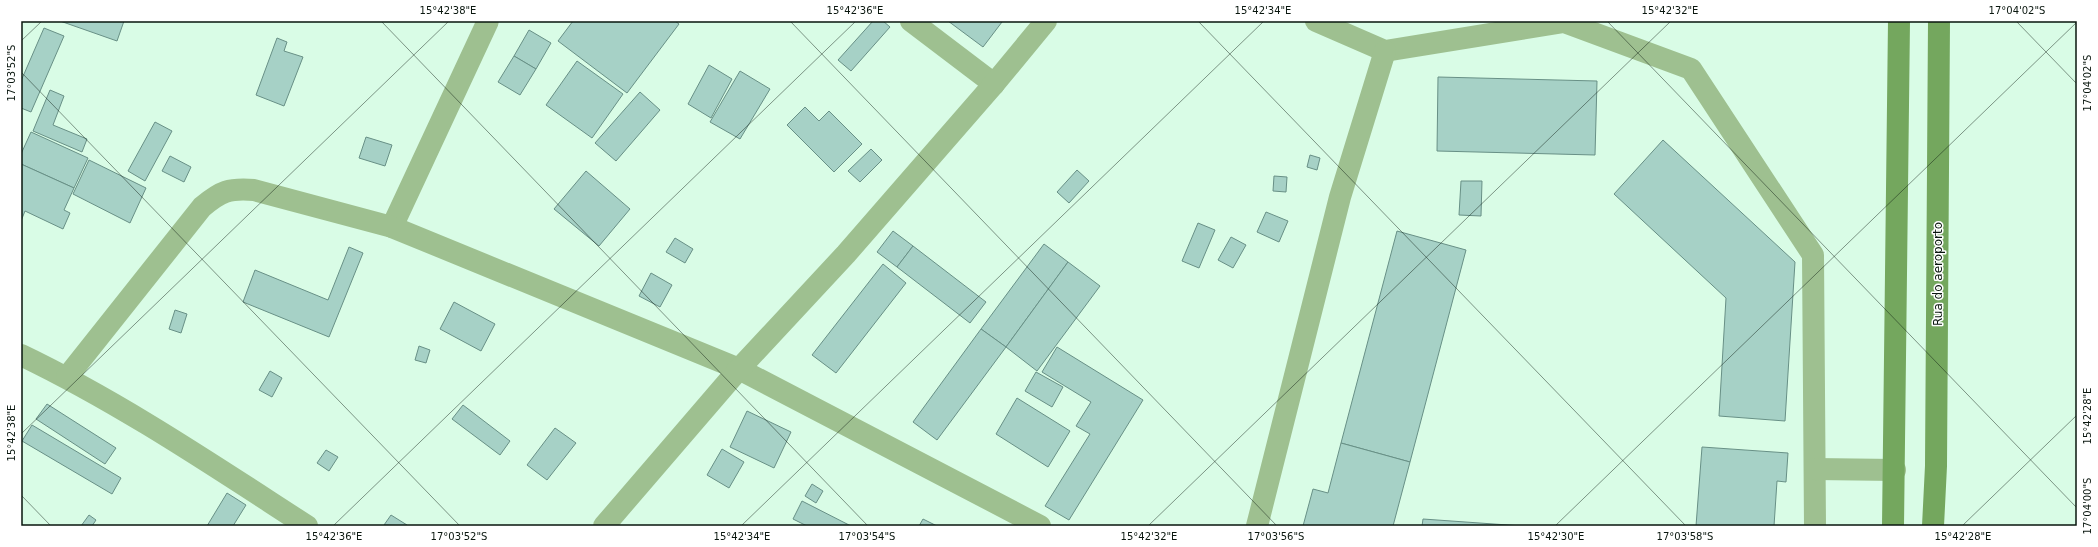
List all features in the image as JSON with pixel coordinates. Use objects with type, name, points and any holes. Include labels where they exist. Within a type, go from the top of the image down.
[{"type":"main road","points":[[1894,526],[1899,21]]},
{"type":"main road","name":"Rua do aeroporto","points":[[1933,526],[1936,458],[1939,21]]},
{"type":"street","points":[[392,227],[488,21]]},
{"type":"street","points":[[911,21],[994,84]]},
{"type":"street","points":[[604,526],[739,368],[846,254],[994,84],[1046,21]]},
{"type":"street","points":[[1316,21],[1385,50],[1564,22],[1691,69],[1813,255],[1815,526]]},
{"type":"street","points":[[1257,526],[1340,197],[1385,50]]},
{"type":"street","points":[[67,377],[191,219],[218,194],[234,189],[254,190],[392,227],[739,368],[1040,526]]},
{"type":"street","points":[[21,355],[67,377],[182,446],[307,526]]},
{"type":"street","points":[[1815,469],[1895,470]]},
{"type":"building","points":[[60,21],[124,21],[117,41]]},
{"type":"building","points":[[573,21],[675,21],[679,24],[627,93],[558,41]]},
{"type":"building","points":[[873,21],[883,21],[890,27],[851,71],[838,60]]},
{"type":"building","points":[[948,21],[1001,21],[1002,22],[983,47]]},
{"type":"building","points":[[44,28],[64,36],[31,112],[21,108],[21,81]]},
{"type":"building","points":[[529,30],[551,43],[536,69],[514,56]]},
{"type":"building","points":[[277,38],[287,42],[284,51],[303,57],[284,106],[256,95]]},
{"type":"building","points":[[514,56],[536,69],[520,95],[498,82]]},
{"type":"building","points":[[577,61],[623,94],[592,138],[546,105]]},
{"type":"building","points":[[709,65],[732,79],[711,118],[688,104]]},
{"type":"building","points":[[740,71],[770,89],[740,139],[710,122]]},
{"type":"building","points":[[1438,77],[1597,81],[1595,155],[1437,151]]},
{"type":"building","points":[[50,90],[64,96],[53,125],[87,139],[82,152],[33,131]]},
{"type":"building","points":[[640,92],[660,110],[616,161],[595,143]]},
{"type":"building","points":[[805,107],[819,121],[829,111],[862,144],[834,172],[787,125]]},
{"type":"building","points":[[155,122],[172,131],[145,181],[128,171]]},
{"type":"building","points":[[31,132],[88,158],[74,188],[21,164],[21,154]]},
{"type":"building","points":[[366,137],[392,145],[385,166],[359,158]]},
{"type":"building","points":[[1663,140],[1795,262],[1785,421],[1719,416],[1726,298],[1614,194]]},
{"type":"building","points":[[871,149],[882,160],[860,182],[848,171]]},
{"type":"building","points":[[1310,155],[1320,158],[1317,170],[1307,167]]},
{"type":"building","points":[[170,156],[191,167],[184,182],[162,171]]},
{"type":"building","points":[[89,160],[146,188],[130,223],[73,194]]},
{"type":"building","points":[[21,164],[74,188],[64,210],[70,213],[63,229],[25,211],[21,221]]},
{"type":"building","points":[[1077,170],[1089,181],[1069,203],[1057,192]]},
{"type":"building","points":[[586,171],[630,209],[599,246],[554,209]]},
{"type":"building","points":[[1274,176],[1287,177],[1286,192],[1273,191]]},
{"type":"building","points":[[1461,181],[1482,181],[1481,216],[1459,215]]},
{"type":"building","points":[[1266,212],[1288,221],[1279,242],[1257,232]]},
{"type":"building","points":[[1198,223],[1215,230],[1199,268],[1182,261]]},
{"type":"building","points":[[893,231],[913,246],[897,267],[877,252]]},
{"type":"building","points":[[1397,231],[1466,250],[1410,462],[1341,443]]},
{"type":"building","points":[[1231,237],[1246,245],[1233,268],[1218,260]]},
{"type":"building","points":[[675,238],[693,249],[685,263],[666,252]]},
{"type":"building","points":[[1044,244],[1068,262],[1006,347],[981,329]]},
{"type":"building","points":[[913,246],[986,302],[970,323],[897,267]]},
{"type":"building","points":[[349,247],[363,253],[329,337],[243,302],[255,270],[328,300]]},
{"type":"building","points":[[1068,262],[1100,286],[1037,371],[1006,347]]},
{"type":"building","points":[[883,264],[906,283],[836,373],[812,355]]},
{"type":"building","points":[[651,273],[672,285],[660,307],[639,296]]},
{"type":"building","points":[[454,302],[495,324],[481,351],[440,329]]},
{"type":"building","points":[[175,310],[187,314],[181,333],[169,329]]},
{"type":"building","points":[[981,329],[1006,347],[937,440],[913,422]]},
{"type":"building","points":[[419,346],[430,350],[426,363],[415,360]]},
{"type":"building","points":[[1057,347],[1143,400],[1069,520],[1045,506],[1090,434],[1076,426],[1091,402],[1042,372]]},
{"type":"building","points":[[270,371],[282,378],[272,397],[259,390]]},
{"type":"building","points":[[1036,372],[1063,387],[1052,407],[1025,391]]},
{"type":"building","points":[[1017,398],[1070,431],[1048,467],[996,434]]},
{"type":"building","points":[[47,404],[116,448],[105,464],[36,419]]},
{"type":"building","points":[[463,405],[510,441],[500,455],[452,419]]},
{"type":"building","points":[[747,411],[791,432],[774,468],[730,447]]},
{"type":"building","points":[[32,425],[121,478],[112,494],[22,441]]},
{"type":"building","points":[[555,428],[576,443],[547,480],[527,465]]},
{"type":"building","points":[[1341,443],[1410,462],[1393,526],[1303,526],[1313,489],[1328,493]]},
{"type":"building","points":[[1702,447],[1788,453],[1786,482],[1777,481],[1774,526],[1696,526]]},
{"type":"building","points":[[722,449],[744,462],[729,488],[707,475]]},
{"type":"building","points":[[326,450],[338,457],[329,471],[317,463]]},
{"type":"building","points":[[812,484],[823,491],[816,503],[805,496]]},
{"type":"building","points":[[227,493],[246,505],[233,526],[207,526]]},
{"type":"building","points":[[802,501],[851,526],[807,526],[793,519]]},
{"type":"building","points":[[89,515],[96,520],[92,526],[81,526]]},
{"type":"building","points":[[391,515],[407,525],[384,525]]},
{"type":"building","points":[[923,519],[937,526],[919,526]]},
{"type":"building","points":[[1423,519],[1522,526],[1422,526]]}]
